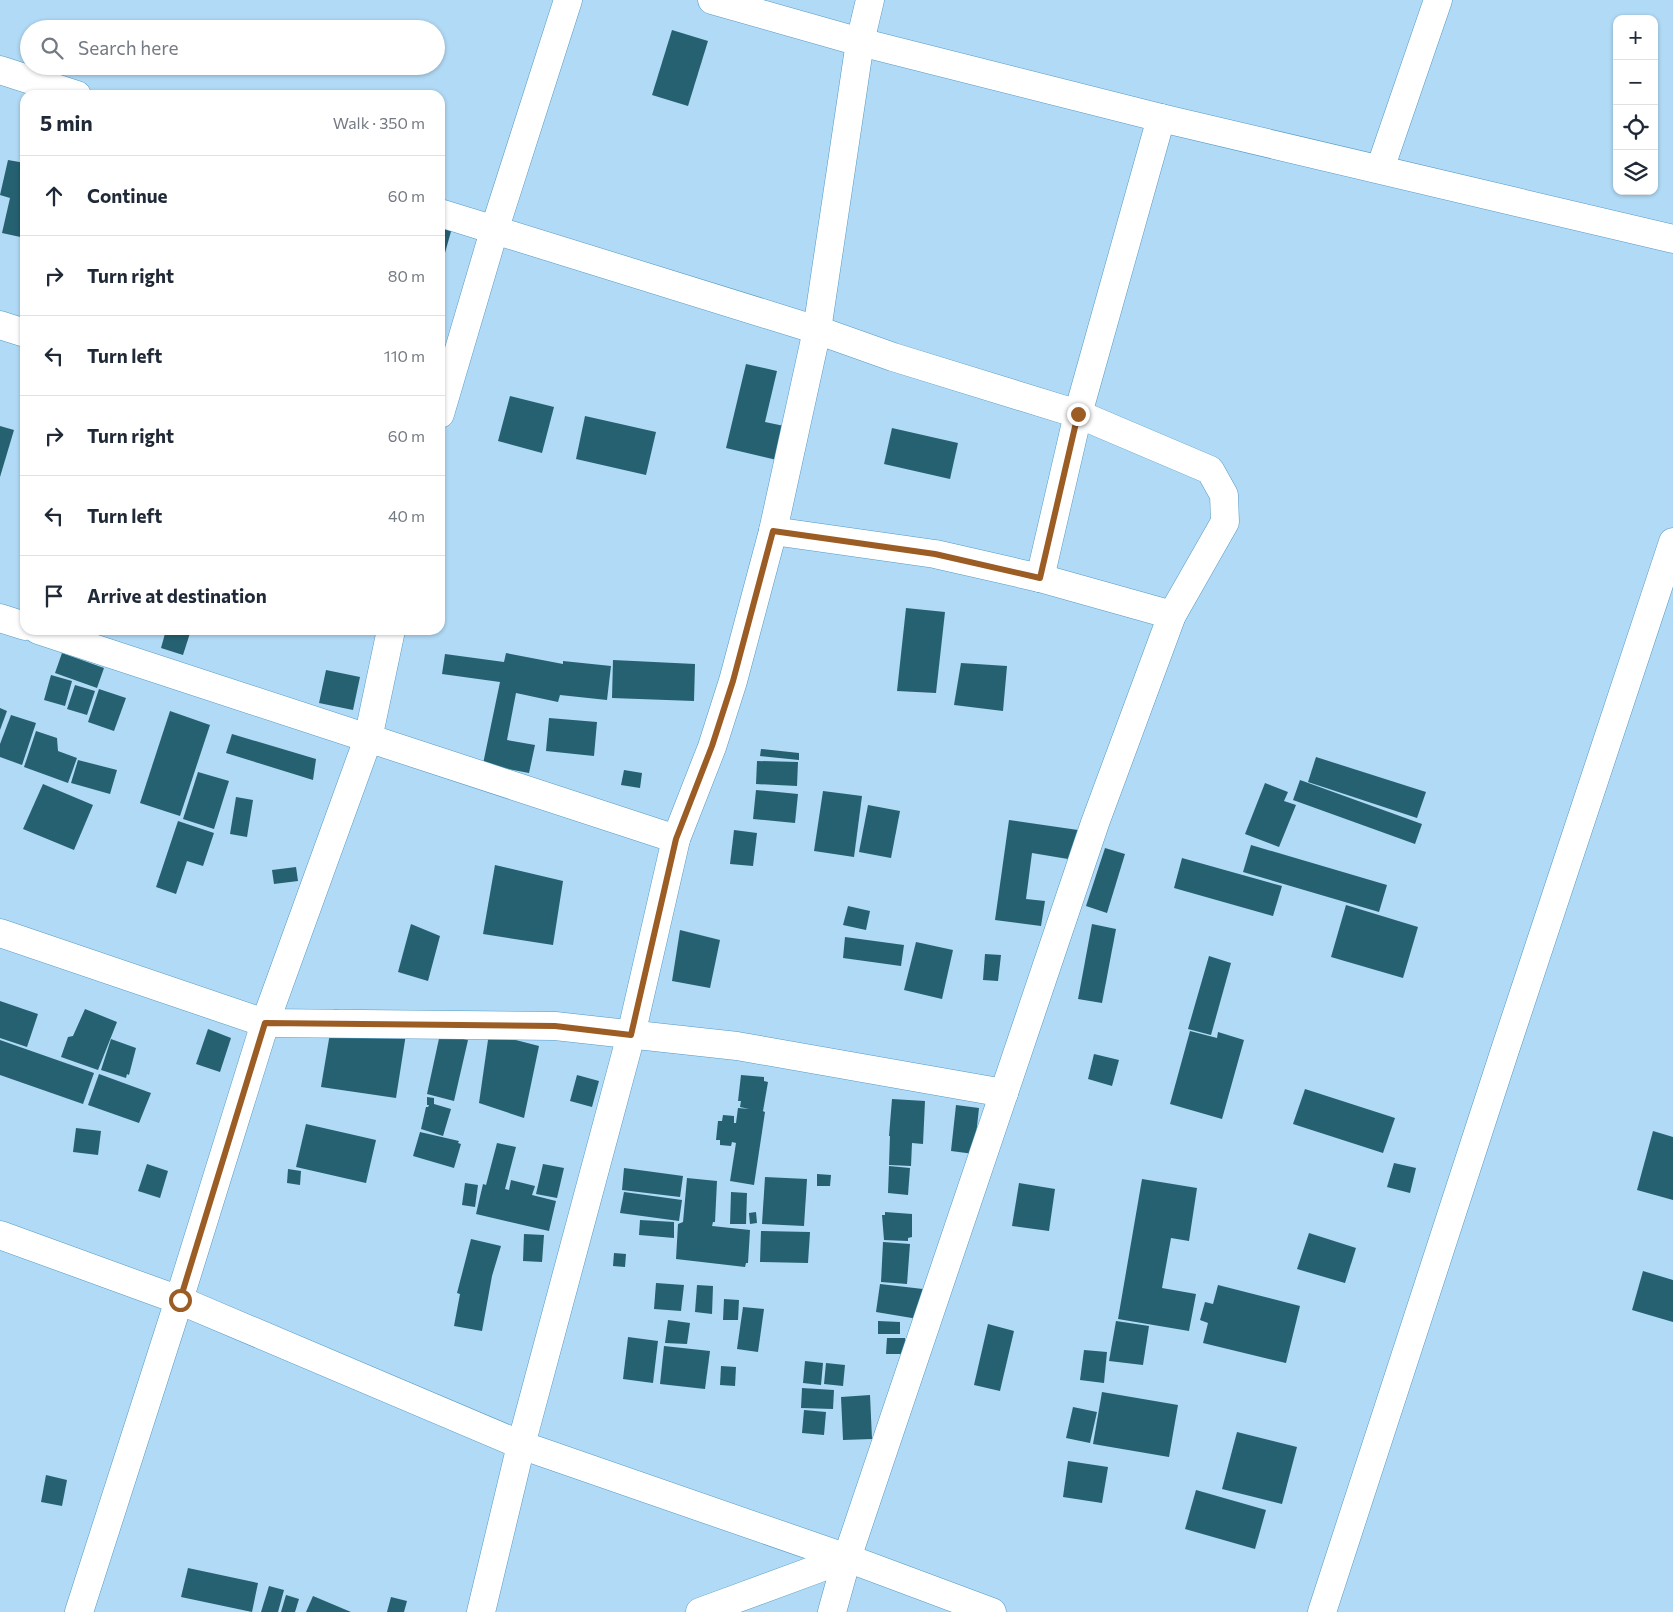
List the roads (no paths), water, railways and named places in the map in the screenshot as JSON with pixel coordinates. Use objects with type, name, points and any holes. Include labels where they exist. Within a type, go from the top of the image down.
[{"type":"main road","points":[[445,397],[494,231],[568,0]]},
{"type":"main road","points":[[712,0],[860,42],[1161,118],[1673,239]]},
{"type":"main road","points":[[481,1612],[521,1445],[631,1035],[676,839],[712,746],[733,681],[773,531],[817,330],[860,42],[870,0]]},
{"type":"main road","points":[[1380,169],[1438,0]]},
{"type":"main road","points":[[0,70],[62,90]]},
{"type":"main road","points":[[1040,578],[1078,414],[1161,118]]},
{"type":"main road","points":[[445,215],[817,330],[893,357],[1078,414],[1210,470],[1224,495],[1225,522],[1172,615],[1094,822],[848,1558],[832,1612]]},
{"type":"main road","points":[[0,325],[20,331]]},
{"type":"main road","points":[[773,531],[935,554],[1040,578],[1172,615]]},
{"type":"main road","points":[[1322,1612],[1497,1072],[1673,542]]},
{"type":"main road","points":[[0,618],[20,624]]},
{"type":"main road","points":[[53,635],[676,839]]},
{"type":"main road","points":[[79,1612],[180,1300],[265,1023],[368,739],[390,635]]},
{"type":"main road","points":[[0,933],[265,1023],[555,1026],[736,1046],[1004,1092]]},
{"type":"main road","points":[[0,1235],[180,1300],[521,1445],[848,1558],[992,1612]]},
{"type":"main road","points":[[700,1612],[848,1558]]}]
